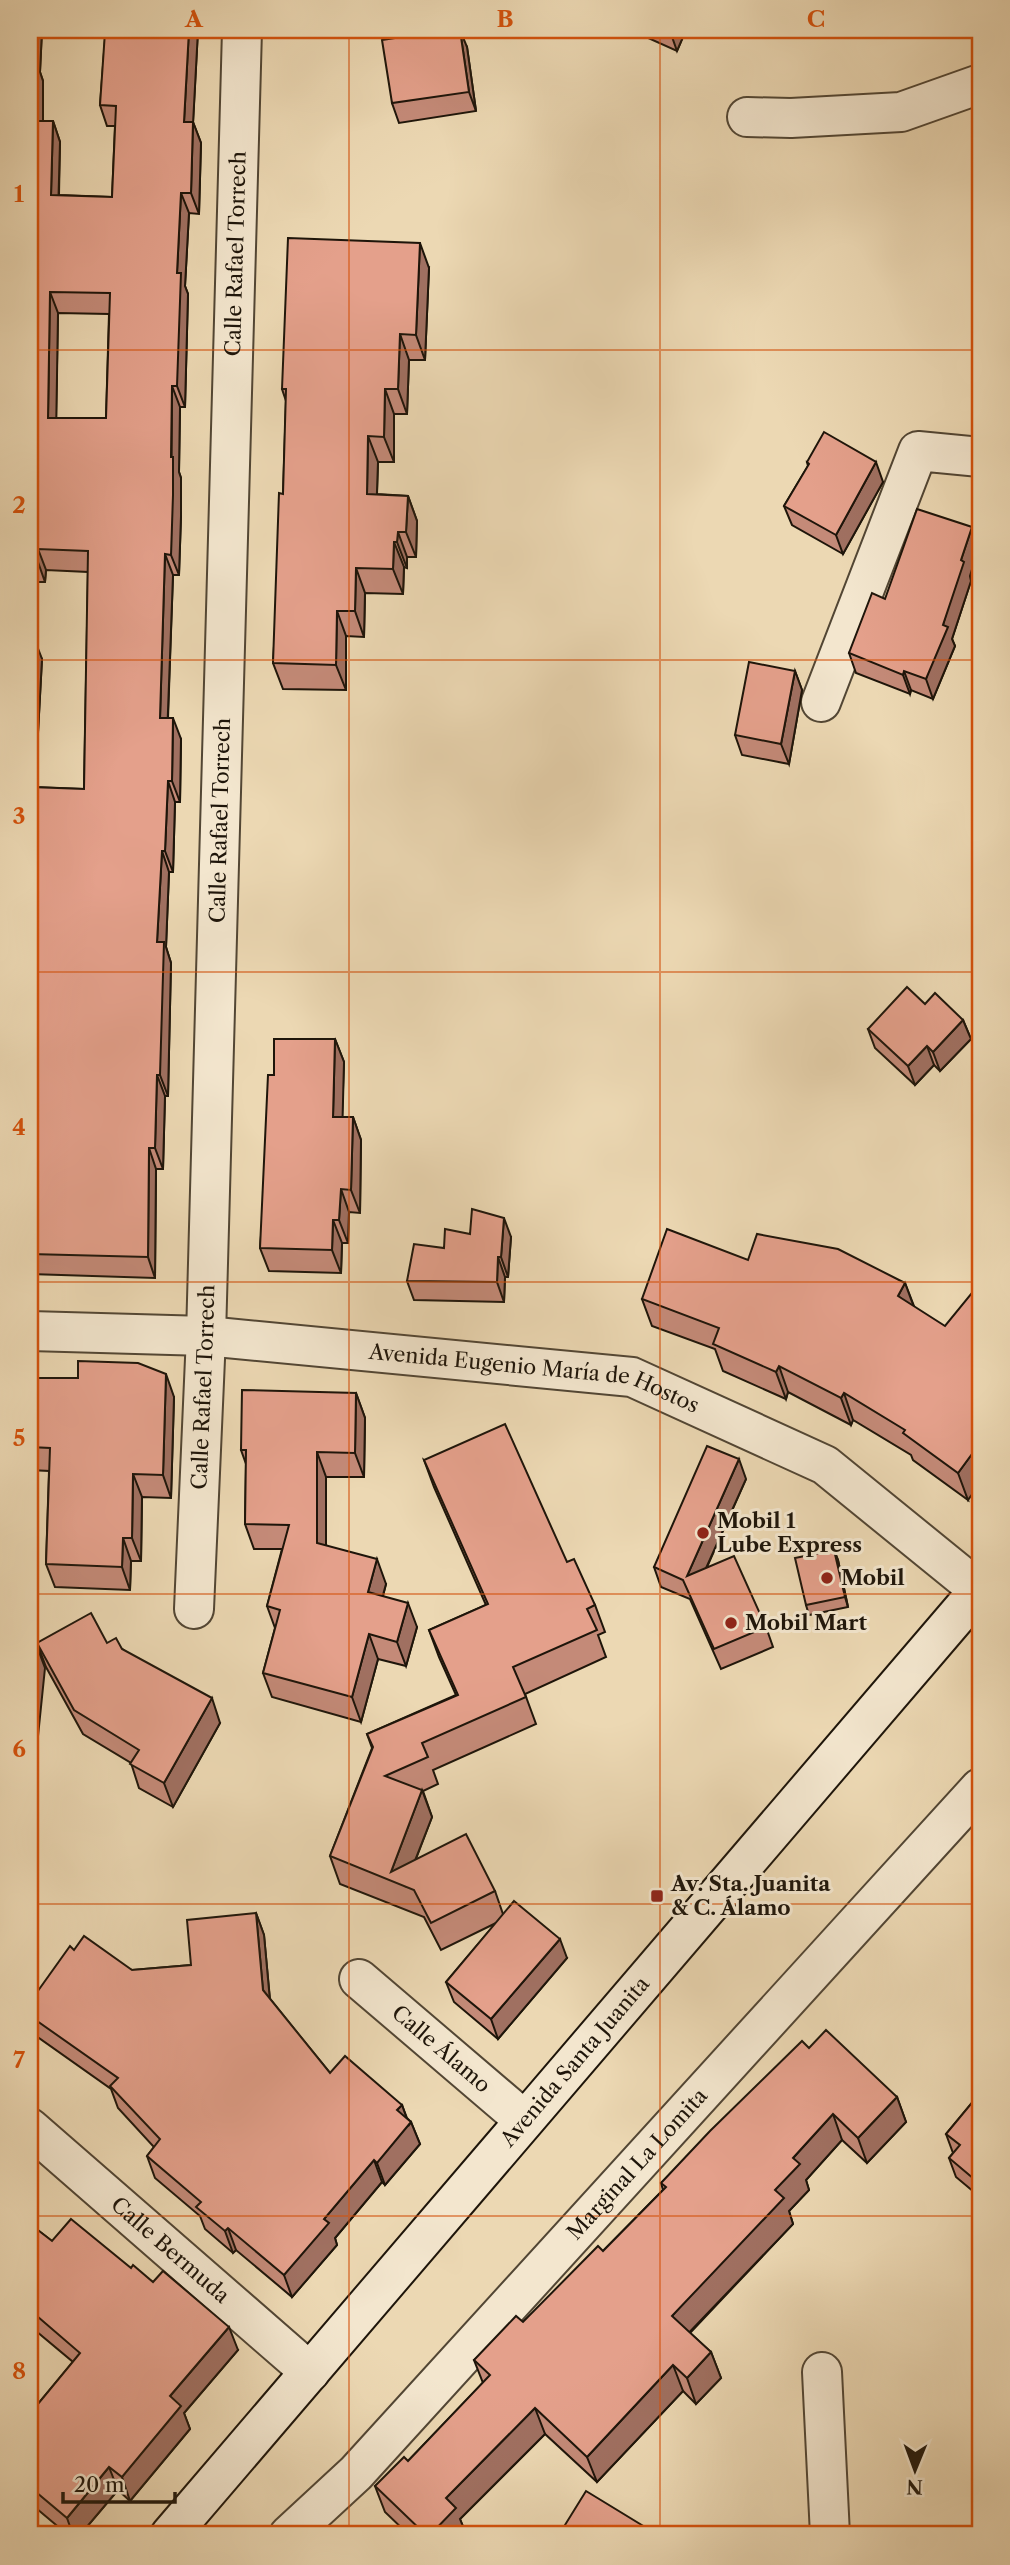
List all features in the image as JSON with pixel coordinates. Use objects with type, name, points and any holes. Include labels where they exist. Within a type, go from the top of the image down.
[{"type":"street","name":"Calle Rafael Torrech","points":[[194,1609],[206,1336],[242,30]]},
{"type":"street","points":[[747,117],[791,118],[901,112],[980,84]]},
{"type":"street","points":[[821,702],[918,451],[980,457]]},
{"type":"street","name":"Avenida Eugenio María de Hostos","points":[[30,1331],[206,1336],[632,1377],[825,1465],[980,1589]]},
{"type":"street","name":"Avenida Santa Juanita","points":[[170,2535],[523,2119],[980,1589]]},
{"type":"street","name":"Marginal La Lomita","points":[[289,2535],[356,2473],[980,1788]]},
{"type":"street","name":"Calle Álamo","points":[[359,1979],[523,2119]]},
{"type":"street","name":"Calle Bermuda","points":[[30,2127],[310,2372]]},
{"type":"street","points":[[822,2372],[830,2535]]},
{"type":"building","points":[[30,30],[33,30],[32,60],[35,60],[35,121],[53,121],[51,195],[112,197],[116,106],[100,105],[105,32],[102,30],[189,30],[184,122],[193,122],[191,193],[181,193],[177,273],[181,273],[177,386],[172,386],[171,555],[165,554],[160,718],[173,718],[172,781],[168,781],[157,942],[164,942],[155,1148],[149,1148],[148,1257],[30,1254],[30,787],[84,789],[88,551],[38,549],[38,562],[30,562]],"holes":[[[50,292],[110,293],[106,418],[48,418]]]},
{"type":"building","points":[[460,30],[469,92],[392,103],[382,40]]},
{"type":"building","points":[[288,238],[420,243],[416,335],[400,334],[398,389],[385,389],[384,437],[368,436],[367,494],[408,496],[406,532],[398,532],[397,542],[394,542],[393,569],[356,568],[355,611],[337,611],[336,665],[273,663],[279,493],[283,494],[286,389],[282,389]]},
{"type":"building","points":[[824,432],[876,462],[836,535],[784,506]]},
{"type":"building","points":[[917,509],[972,527],[961,560],[964,562],[943,625],[948,627],[926,679],[904,671],[903,675],[849,653],[872,593],[885,599]]},
{"type":"building","points":[[30,638],[34,638],[30,726]]},
{"type":"building","points":[[749,662],[795,671],[781,744],[735,735]]},
{"type":"building","points":[[907,987],[925,1004],[935,993],[963,1020],[933,1052],[927,1046],[908,1066],[868,1029]]},
{"type":"building","points":[[274,1039],[335,1039],[333,1117],[353,1117],[351,1190],[341,1189],[339,1220],[333,1220],[332,1250],[260,1248],[268,1075],[274,1075]]},
{"type":"building","points":[[472,1209],[504,1218],[497,1282],[407,1281],[414,1244],[444,1248],[445,1229],[470,1234]]},
{"type":"building","points":[[667,1229],[748,1260],[757,1234],[838,1249],[905,1283],[898,1296],[945,1326],[980,1283],[980,1443],[958,1473],[903,1433],[905,1430],[844,1393],[841,1398],[779,1366],[776,1372],[713,1344],[719,1328],[642,1299]]},
{"type":"building","points":[[78,1361],[138,1363],[166,1374],[163,1475],[133,1474],[132,1538],[123,1538],[122,1567],[46,1564],[50,1448],[30,1447],[30,1378],[78,1378]]},
{"type":"building","points":[[242,1390],[356,1393],[355,1453],[317,1452],[317,1543],[377,1559],[368,1592],[408,1603],[397,1642],[369,1634],[352,1697],[263,1673],[280,1610],[267,1606],[289,1525],[245,1524],[246,1450],[241,1450]]},
{"type":"building","points":[[505,1424],[567,1562],[574,1559],[595,1605],[587,1609],[597,1630],[513,1667],[526,1697],[422,1743],[428,1757],[385,1776],[422,1790],[391,1872],[466,1834],[495,1891],[431,1923],[414,1890],[330,1856],[373,1747],[367,1734],[458,1695],[429,1630],[488,1604],[424,1460]]},
{"type":"building","points":[[707,1446],[739,1459],[687,1576],[734,1556],[766,1627],[714,1649],[683,1580],[654,1567]]},
{"type":"building","points":[[834,1550],[845,1597],[806,1605],[795,1558]]},
{"type":"building","points":[[91,1613],[107,1643],[116,1638],[122,1649],[212,1698],[164,1783],[130,1764],[139,1750],[74,1710],[37,1643]]},
{"type":"building","points":[[36,1644],[30,1712],[30,1648]]},
{"type":"building","points":[[514,1901],[560,1939],[491,2019],[446,1982]]},
{"type":"building","points":[[256,1913],[263,1990],[330,2073],[345,2056],[402,2105],[397,2110],[411,2122],[377,2163],[374,2160],[324,2219],[329,2223],[284,2275],[228,2228],[225,2231],[196,2207],[201,2202],[147,2156],[160,2139],[110,2086],[118,2078],[30,2016],[30,2002],[70,1946],[74,1950],[84,1936],[132,1970],[191,1965],[187,1920]]},
{"type":"building","points":[[826,2030],[897,2097],[858,2138],[833,2114],[793,2158],[800,2164],[775,2190],[784,2198],[672,2316],[711,2352],[687,2378],[673,2365],[587,2457],[535,2408],[446,2498],[456,2508],[430,2535],[426,2535],[375,2486],[404,2457],[408,2461],[490,2375],[474,2360],[516,2316],[523,2322],[598,2246],[603,2251],[666,2187],[661,2183],[710,2131],[802,2041],[809,2048]]},
{"type":"building","points":[[980,2093],[980,2184],[949,2158],[960,2145],[946,2134]]},
{"type":"building","points":[[71,2219],[131,2268],[133,2265],[153,2282],[163,2271],[229,2327],[170,2396],[181,2406],[122,2477],[109,2467],[67,2518],[30,2487],[30,2396],[38,2404],[80,2353],[30,2310],[30,2224],[52,2241]]},
{"type":"building","points":[[586,2491],[658,2535],[560,2533]]},
{"type":"place","name":"Mobil 1 Lube Express","points":[[703,1533]]},
{"type":"place","name":"Mobil","points":[[827,1578]]},
{"type":"place","name":"Mobil Mart","points":[[731,1623]]},
{"type":"place","name":"Av. Sta. Juanita & C. Álamo","points":[[657,1896]]}]
